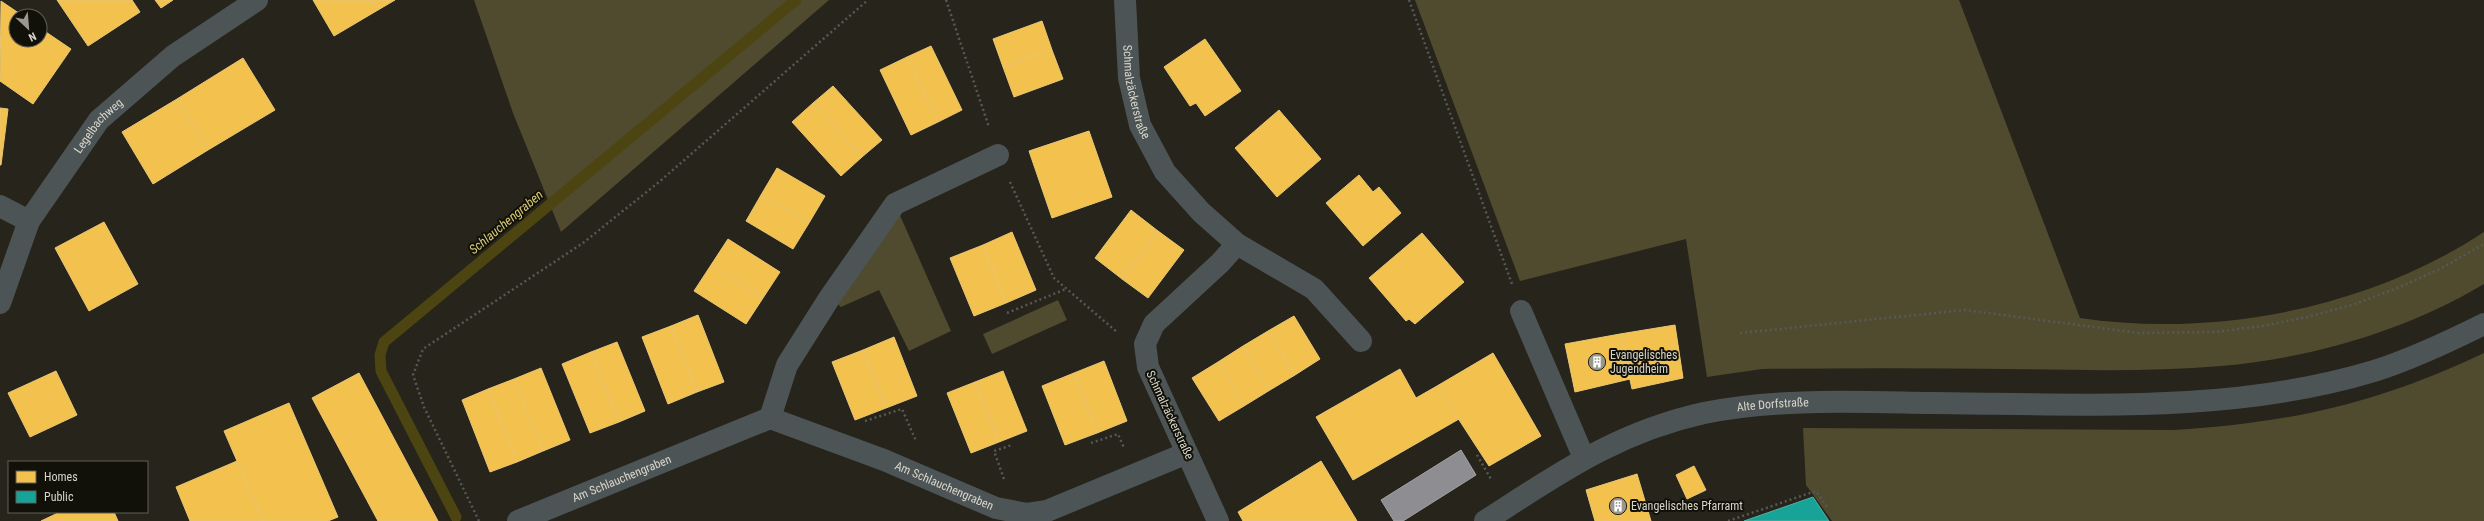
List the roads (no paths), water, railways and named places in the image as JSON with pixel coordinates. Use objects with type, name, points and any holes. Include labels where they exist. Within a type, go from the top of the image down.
[{"type":"street","name":"Legelbachweg","points":[[0,303],[29,221],[99,120],[173,56],[258,0]]},
{"type":"street","name":"Schmalzäckerstraße","points":[[1125,0],[1129,78],[1140,125],[1165,172],[1201,212],[1237,244],[1314,289],[1361,341]]},
{"type":"street","points":[[770,418],[787,365],[830,297],[895,204],[998,155]]},
{"type":"street","points":[[0,206],[29,221]]},
{"type":"street","name":"Schmalzäckerstraße","points":[[1218,521],[1148,367],[1146,344],[1154,324],[1220,263],[1237,244]]},
{"type":"street","points":[[1521,311],[1584,458]]},
{"type":"street","name":"Alte Dorfstraße","points":[[1485,521],[1584,458],[1616,441],[1671,422],[1703,413],[1766,404],[1889,402],[2087,404],[2224,400],[2315,386],[2375,371],[2431,350],[2484,324]]},
{"type":"street","name":"Am Schlauchengraben","points":[[518,521],[770,418],[884,460],[996,508],[1016,513],[1047,511],[1187,453]]},
{"type":"waterway","name":"Schlauchengraben","points":[[456,517],[381,371],[380,355],[384,342],[796,0]]},
{"type":"place","name":"Evangelisches Jugendheim","points":[[1597,362]]},
{"type":"place","name":"Evangelisches Pfarramt","points":[[1618,506]]}]
